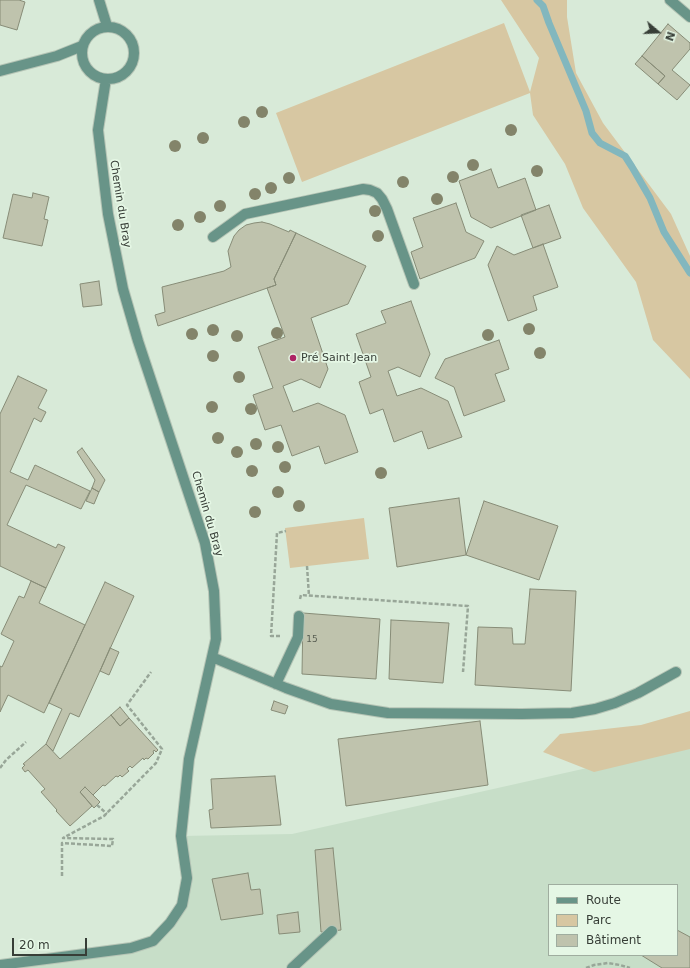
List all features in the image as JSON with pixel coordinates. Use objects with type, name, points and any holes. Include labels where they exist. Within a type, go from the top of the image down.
[{"type":"street","points":[[99,0],[107,26]]},
{"type":"street","points":[[670,0],[690,17]]},
{"type":"street","points":[[107,26],[115,27],[130,37],[134,53],[133,62],[126,72],[114,79],[106,80],[91,74],[82,62],[81,54],[85,38],[98,28],[107,26]]},
{"type":"street","points":[[0,71],[57,56],[82,46]]},
{"type":"street","name":"Chemin du Bray","points":[[0,965],[131,948],[153,941],[170,923],[182,905],[187,878],[181,836],[183,806],[189,759],[216,638],[214,591],[205,543],[138,341],[123,289],[108,214],[98,130],[106,80]]},
{"type":"street","points":[[214,237],[246,214],[363,189],[370,190],[377,193],[387,209],[414,284]]},
{"type":"street","points":[[276,684],[298,637],[299,616]]},
{"type":"street","points":[[212,657],[276,684],[331,704],[388,713],[572,713],[595,709],[615,703],[638,693],[676,672]]},
{"type":"street","points":[[292,968],[332,931]]},
{"type":"path","points":[[286,532],[278,533],[271,636],[298,637]]},
{"type":"path","points":[[307,566],[309,596]]},
{"type":"path","points":[[299,616],[301,595],[468,606],[463,672]]},
{"type":"path","points":[[62,876],[62,843],[112,846],[113,839],[63,838],[107,814],[156,763],[162,749],[127,705],[151,672]]},
{"type":"path","points":[[0,768],[6,760],[26,742]]},
{"type":"path","points":[[97,805],[107,814]]},
{"type":"path","points":[[586,968],[608,963],[630,968]]},
{"type":"shaded area","points":[[690,745],[690,968],[13,968],[153,941],[182,905],[187,878],[181,836],[292,834]]},
{"type":"green space","points":[[501,0],[567,0],[567,17],[576,73],[603,123],[671,214],[690,256],[690,379],[653,340],[636,282],[583,208],[565,164],[533,115],[530,93],[302,182],[276,113],[504,23],[530,92],[539,58]]},
{"type":"green space","points":[[364,518],[369,559],[290,568],[285,528]]},
{"type":"green space","points":[[690,711],[690,749],[594,772],[543,752],[560,734],[641,725]]},
{"type":"building","points":[[0,0],[19,0],[25,2],[17,30],[0,25]]},
{"type":"building","points":[[668,24],[690,43],[690,49],[672,70],[690,85],[677,100],[658,84],[665,76],[642,56]]},
{"type":"building","points":[[642,56],[665,76],[658,84],[635,64]]},
{"type":"building","points":[[491,169],[498,188],[525,178],[536,210],[491,228],[471,217],[459,181]]},
{"type":"building","points":[[33,193],[49,197],[44,219],[48,220],[42,246],[3,238],[13,194],[32,198]]},
{"type":"building","points":[[456,203],[466,232],[484,241],[475,258],[420,279],[411,252],[423,247],[413,218]]},
{"type":"building","points":[[549,205],[561,238],[533,248],[521,215]]},
{"type":"building","points":[[262,222],[289,232],[290,230],[296,233],[274,279],[276,285],[158,326],[155,315],[165,312],[162,287],[224,271],[231,267],[228,251],[234,236],[246,225]]},
{"type":"building","name":"Pré Saint Jean","points":[[296,233],[366,266],[348,304],[311,318],[328,369],[320,388],[301,379],[283,386],[293,412],[318,403],[345,415],[358,452],[325,464],[319,446],[292,456],[281,425],[265,430],[253,395],[273,388],[258,347],[285,337],[267,288],[276,285],[274,279]]},
{"type":"building","points":[[543,244],[558,287],[533,296],[537,310],[508,321],[488,265],[497,246],[514,255]]},
{"type":"building","points":[[99,281],[102,305],[83,307],[80,284]]},
{"type":"building","name":"Pré Saint Jean","points":[[411,301],[430,354],[420,377],[398,367],[388,371],[397,396],[421,388],[448,401],[462,437],[428,449],[422,431],[394,442],[383,409],[370,414],[359,382],[371,377],[356,334],[386,323],[381,311]]},
{"type":"building","points":[[499,340],[509,369],[495,374],[505,401],[464,416],[454,387],[435,378],[445,359]]},
{"type":"building","points":[[18,376],[47,390],[38,408],[46,412],[41,422],[34,418],[10,472],[28,480],[35,465],[90,491],[81,509],[26,485],[7,525],[56,548],[58,544],[65,547],[46,588],[0,566],[0,414]]},
{"type":"building","points":[[82,448],[105,480],[99,492],[92,488],[95,480],[77,452]]},
{"type":"building","points":[[92,488],[99,492],[94,504],[86,501]]},
{"type":"building","points":[[459,498],[466,555],[397,567],[389,508]]},
{"type":"building","points":[[484,501],[558,526],[539,580],[466,555]]},
{"type":"building","points":[[31,581],[46,588],[39,603],[85,625],[44,713],[8,695],[0,712],[0,666],[2,667],[14,641],[1,634],[19,596],[24,598]]},
{"type":"building","points":[[105,582],[134,596],[79,717],[70,713],[53,751],[46,744],[62,709],[49,703]]},
{"type":"building","points":[[530,589],[576,591],[571,691],[475,685],[478,627],[512,628],[513,644],[525,644]]},
{"type":"building","points":[[303,613],[380,619],[376,679],[302,674]]},
{"type":"building","points":[[391,620],[449,623],[443,683],[389,679]]},
{"type":"building","points":[[110,648],[119,652],[109,675],[100,671]]},
{"type":"building","points":[[274,701],[288,706],[285,714],[271,710]]},
{"type":"building","points":[[120,707],[129,718],[120,726],[111,715]]},
{"type":"building","points":[[111,715],[120,726],[129,718],[158,750],[156,752],[154,750],[154,753],[148,759],[146,758],[144,760],[143,758],[132,768],[130,766],[127,769],[129,771],[122,777],[120,775],[118,777],[116,776],[105,786],[103,785],[93,795],[85,787],[80,792],[92,806],[70,826],[41,792],[45,789],[28,770],[25,772],[22,768],[25,765],[23,764],[46,744],[60,759]]},
{"type":"building","points":[[480,721],[488,785],[346,806],[338,739]]},
{"type":"building","points":[[275,776],[281,825],[211,828],[209,810],[213,809],[211,779]]},
{"type":"building","points":[[85,787],[100,802],[94,808],[80,792]]},
{"type":"building","points":[[333,848],[341,930],[321,932],[315,850]]},
{"type":"building","points":[[248,873],[251,890],[260,889],[263,914],[221,920],[212,879]]},
{"type":"building","points":[[298,912],[300,932],[279,934],[277,915]]},
{"type":"building","points":[[678,931],[690,937],[690,968],[662,968],[643,956],[678,956]]},
{"type":"waterway","points":[[537,0],[543,6],[586,111],[592,133],[600,143],[625,156],[650,198],[664,232],[690,273]]},
{"type":"place","name":"Pré Saint Jean","points":[[293,358]]}]
